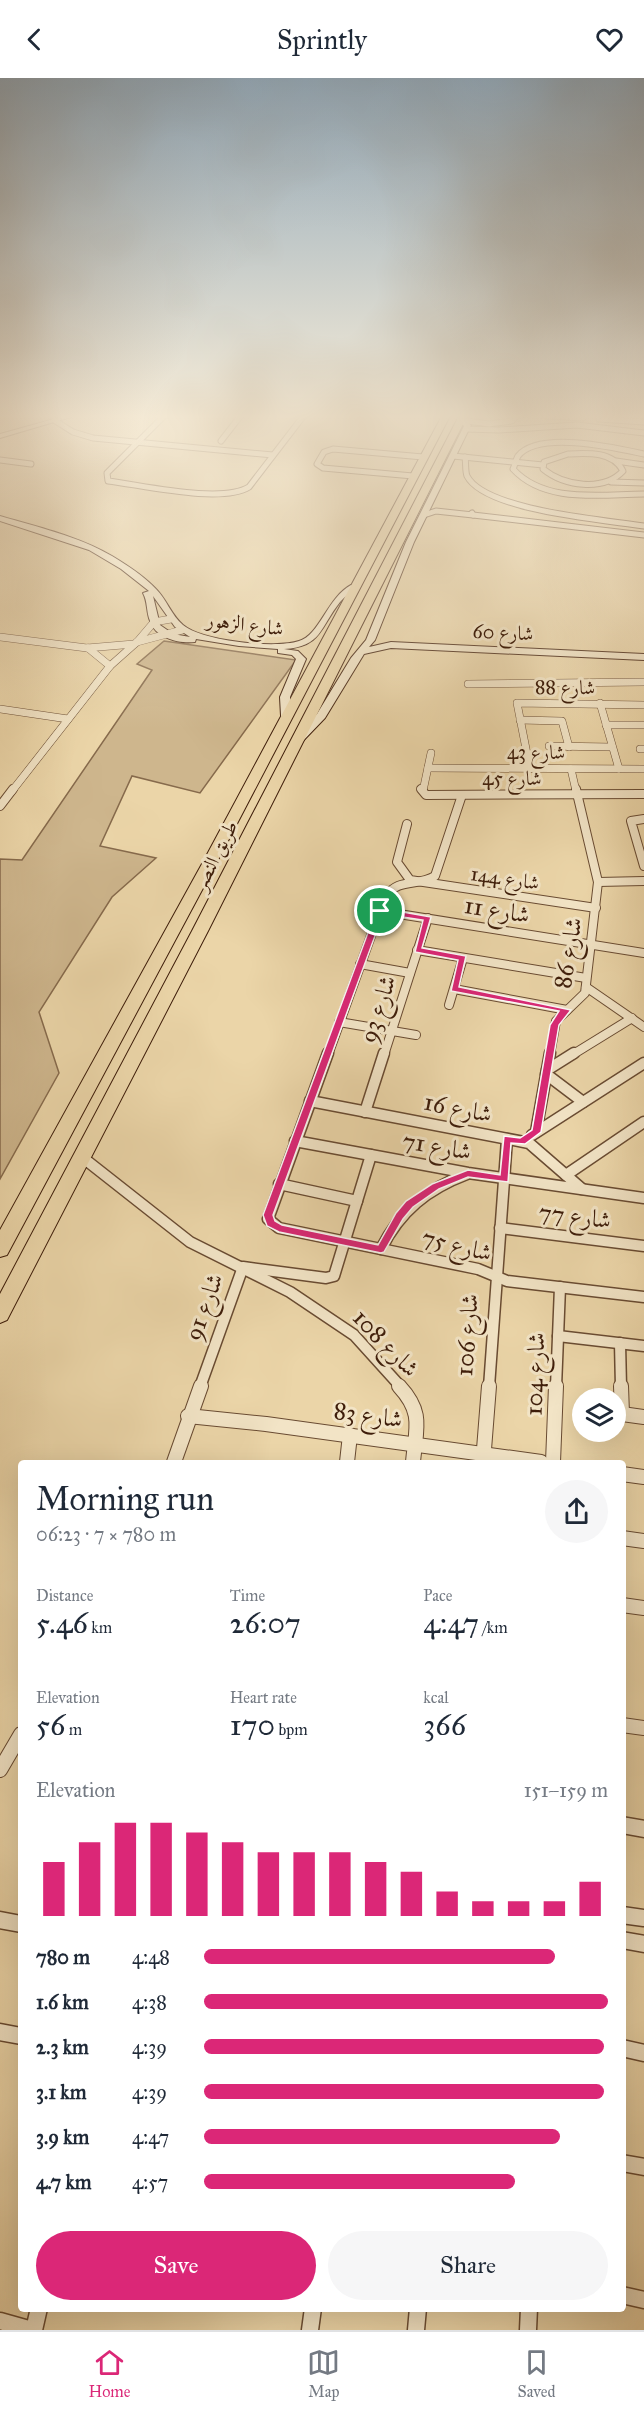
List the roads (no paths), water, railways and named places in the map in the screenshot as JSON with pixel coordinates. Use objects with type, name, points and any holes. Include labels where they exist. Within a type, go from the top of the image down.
[{"type":"highway","name":"طريق النصر","points":[[0,1249],[390,519]]},
{"type":"highway","name":"طريق النصر","points":[[0,1314],[296,742],[404,542],[414,519]]},
{"type":"highway","points":[[175,925],[185,932],[200,931]]},
{"type":"highway","points":[[165,944],[180,942],[190,949]]},
{"type":"street","points":[[296,742],[321,716],[362,652],[375,628],[404,542],[420,519]]},
{"type":"street","points":[[503,519],[644,535]]},
{"type":"street","points":[[597,519],[644,526]]},
{"type":"street","name":"شارع الزهور","points":[[0,520],[64,538],[101,553],[151,587],[171,619],[182,630],[208,638],[281,647],[300,646],[313,637],[340,594],[354,587]]},
{"type":"street","name":"شارع الزهور","points":[[0,520],[81,548],[102,560],[146,591],[153,603],[154,622]]},
{"type":"street","points":[[0,806],[110,666],[136,643],[154,622],[171,619]]},
{"type":"street","points":[[154,622],[169,635]]},
{"type":"street","name":"شارع 60","points":[[375,628],[398,639],[469,646]]},
{"type":"street","points":[[0,637],[87,648],[136,643],[182,630]]},
{"type":"street","name":"شارع الزهور","points":[[169,635],[297,655],[301,662],[285,697],[286,716]]},
{"type":"street","name":"شارع 60","points":[[362,652],[391,645],[469,646],[644,655]]},
{"type":"street","points":[[87,648],[110,666]]},
{"type":"street","points":[[468,684],[644,682]]},
{"type":"street","name":"شارع 88","points":[[530,769],[516,705],[518,702],[644,705]]},
{"type":"street","points":[[600,703],[619,769]]},
{"type":"street","points":[[0,709],[68,719]]},
{"type":"street","points":[[520,720],[562,721],[569,747]]},
{"type":"street","points":[[606,725],[644,725]]},
{"type":"street","points":[[549,746],[612,747]]},
{"type":"street","name":"شارع 45","points":[[431,753],[422,792],[430,795],[644,794]]},
{"type":"street","name":"شارع 43","points":[[428,768],[644,769]]},
{"type":"street","name":"شارع 86","points":[[536,1132],[556,1021],[567,1010],[579,1003],[586,983],[596,908],[598,882],[571,769]]},
{"type":"street","points":[[357,1201],[279,1184],[388,891],[410,880],[428,880],[435,876],[462,795]]},
{"type":"street","points":[[644,819],[631,821],[644,867]]},
{"type":"street","points":[[407,824],[397,862],[410,880]]},
{"type":"street","name":"شارع 144","points":[[410,880],[596,908]]},
{"type":"street","points":[[598,882],[644,881]]},
{"type":"street","name":"شارع 11","points":[[380,911],[644,953]]},
{"type":"street","name":"شارع 93","points":[[365,1112],[428,918]]},
{"type":"street","points":[[417,950],[586,983],[644,1027]]},
{"type":"street","points":[[449,1005],[463,958]]},
{"type":"street","points":[[360,964],[410,973]]},
{"type":"street","points":[[454,989],[567,1010]]},
{"type":"street","points":[[583,1102],[546,1072],[632,1018]]},
{"type":"street","points":[[339,1022],[416,1035]]},
{"type":"street","points":[[522,1141],[644,1063]]},
{"type":"street","name":"شارع 16","points":[[310,1101],[531,1143],[582,1190]]},
{"type":"street","points":[[566,1175],[644,1122]]},
{"type":"street","name":"شارع 106","points":[[483,1458],[507,1138]]},
{"type":"street","name":"شارع 71","points":[[295,1141],[504,1179],[644,1198]]},
{"type":"street","points":[[345,1242],[371,1155]]},
{"type":"street","name":"شارع 108","points":[[82,1158],[190,1242],[290,1292],[354,1335],[412,1400],[417,1414],[412,1460]]},
{"type":"street","points":[[381,1249],[388,1232],[410,1204],[435,1187],[468,1173]]},
{"type":"street","name":"شارع 75","points":[[279,1184],[268,1215],[271,1223],[279,1228],[478,1269],[507,1281],[644,1297]]},
{"type":"street","points":[[632,1196],[644,1187]]},
{"type":"street","name":"شارع 77","points":[[500,1228],[644,1246]]},
{"type":"street","name":"شارع 91","points":[[175,1460],[188,1416],[243,1267],[330,1278],[337,1272],[345,1242]]},
{"type":"street","name":"شارع 104","points":[[553,1460],[560,1287]]},
{"type":"street","points":[[558,1336],[644,1346]]},
{"type":"street","points":[[619,1388],[620,1343]]},
{"type":"street","points":[[626,1415],[644,1417]]},
{"type":"street","name":"شارع 83","points":[[188,1416],[350,1436],[483,1458],[512,1460]]},
{"type":"street","points":[[347,1460],[350,1436]]},
{"type":"street","points":[[626,1475],[644,1477]]},
{"type":"street","points":[[626,1539],[644,1541]]},
{"type":"street","points":[[626,1606],[644,1608]]},
{"type":"street","points":[[626,1726],[644,1728]]},
{"type":"street","points":[[0,1770],[18,1739]]},
{"type":"street","points":[[626,1826],[644,1828]]},
{"type":"street","points":[[626,1916],[644,1918]]},
{"type":"street","points":[[0,1920],[18,1923]]},
{"type":"street","points":[[626,1941],[644,1944]]},
{"type":"street","points":[[0,2032],[18,2035]]},
{"type":"street","points":[[626,2049],[644,2053]]},
{"type":"street","points":[[626,2164],[644,2167]]},
{"type":"street","points":[[626,2296],[644,2300]]},
{"type":"street","points":[[0,2321],[33,2330],[38,2312]]},
{"type":"street","points":[[310,2330],[312,2312]]},
{"type":"street","points":[[417,2330],[418,2312]]},
{"type":"street","points":[[528,2330],[529,2312]]}]
